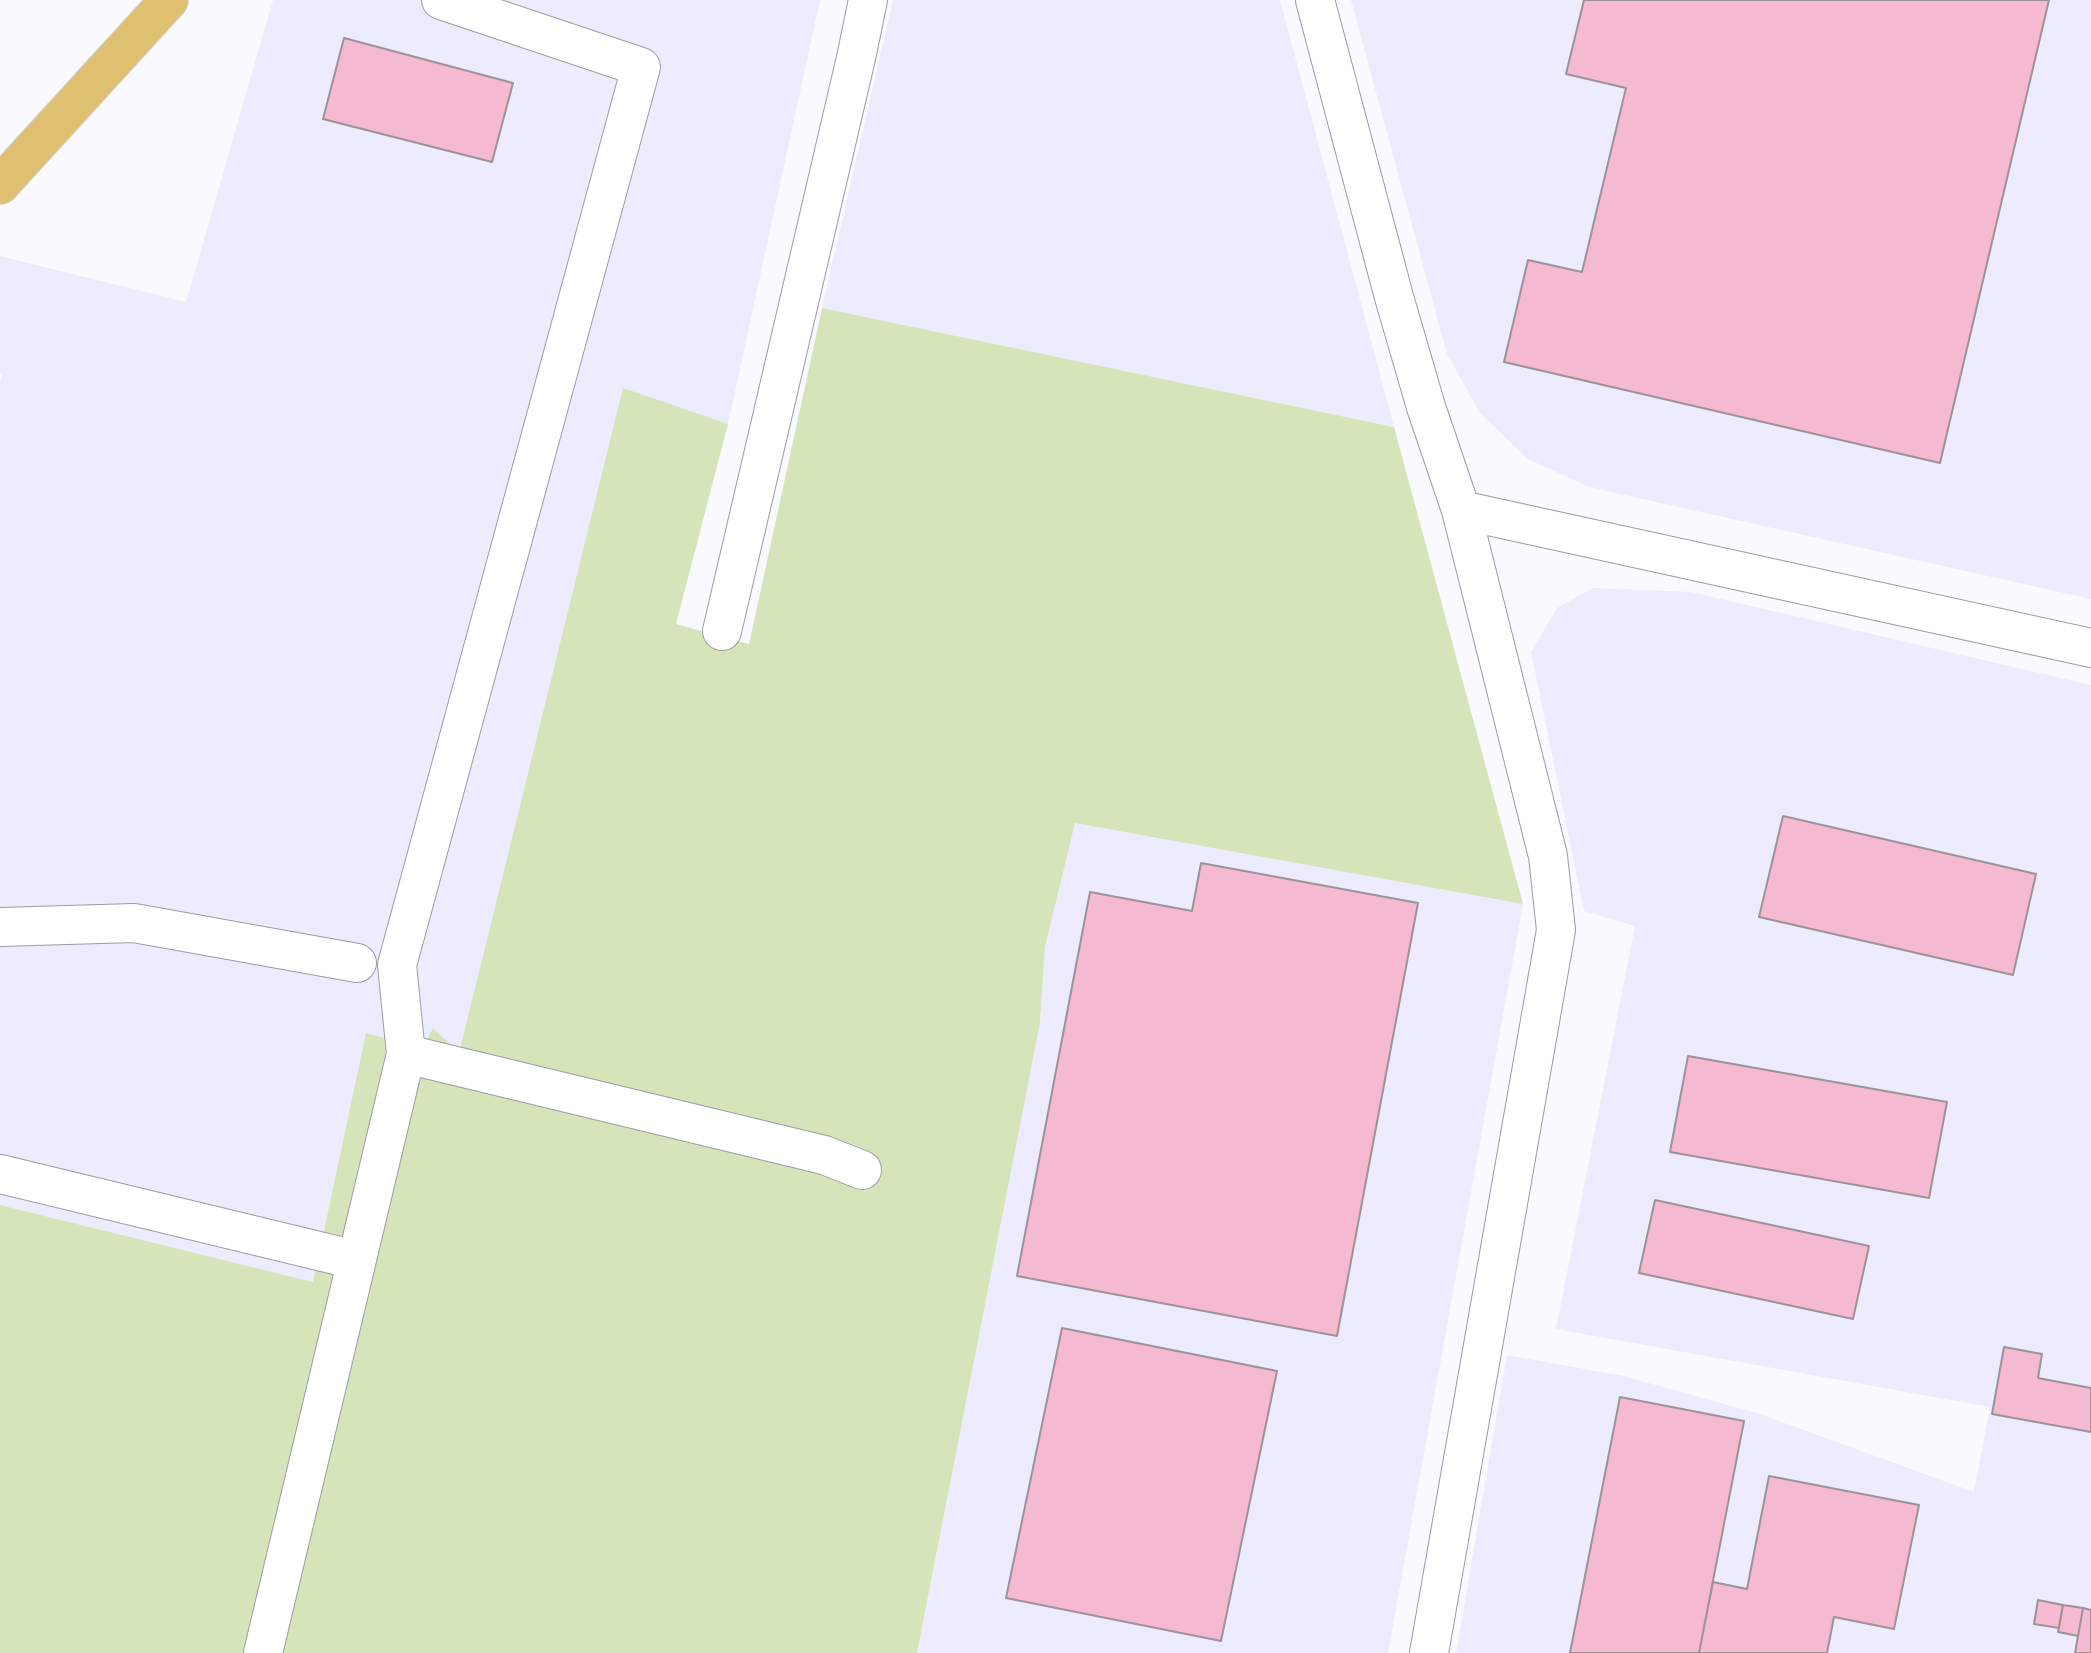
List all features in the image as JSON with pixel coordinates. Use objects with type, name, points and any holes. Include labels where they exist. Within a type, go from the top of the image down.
[{"type":"main road","points":[[0,185],[169,0]]},
{"type":"street","points":[[262,1653],[406,1054],[397,965],[641,66],[441,0]]},
{"type":"street","points":[[722,631],[868,0]]},
{"type":"street","points":[[1314,0],[1394,297],[1426,407],[1461,510],[1548,856],[1556,930],[1429,1653]]},
{"type":"street","points":[[1461,510],[2091,648]]},
{"type":"street","points":[[0,927],[134,923],[357,963]]},
{"type":"street","points":[[406,1054],[824,1155],[862,1170]]},
{"type":"street","points":[[0,1174],[356,1260]]},
{"type":"shaded area","points":[[273,0],[820,0],[728,424],[623,389],[459,1054],[433,1028],[423,1048],[366,1034],[313,1282],[0,1205],[0,256],[186,302]]},
{"type":"shaded area","points":[[893,0],[1280,0],[1394,427],[822,308]]},
{"type":"shaded area","points":[[1351,0],[2091,0],[2091,599],[1589,487],[1528,459],[1480,413],[1447,354]]},
{"type":"shaded area","points":[[1593,588],[1691,592],[2091,685],[2091,1653],[1456,1653],[1507,1355],[1623,1376],[1757,1413],[1974,1492],[1990,1407],[1556,1329],[1635,926],[1584,911],[1531,652],[1557,608]]},
{"type":"shaded area","points":[[1075,822],[1523,904],[1388,1653],[917,1653],[1040,1023],[1045,947]]},
{"type":"green space","points":[[822,308],[1394,427],[1523,904],[1075,823],[1045,947],[1040,1023],[917,1653],[0,1653],[0,1205],[313,1282],[366,1033],[422,1048],[433,1028],[459,1053],[623,388],[728,424],[676,624],[749,644]]},
{"type":"building","points":[[1584,0],[2049,0],[1940,463],[1504,362],[1528,260],[1582,272],[1626,88],[1566,74]]},
{"type":"building","points":[[344,38],[513,83],[492,162],[323,119]]},
{"type":"building","points":[[1783,816],[2036,874],[2013,975],[1759,917]]},
{"type":"building","points":[[1201,863],[1418,903],[1337,1336],[1017,1276],[1090,892],[1192,911]]},
{"type":"building","points":[[1688,1056],[1947,1102],[1929,1198],[1670,1152]]},
{"type":"building","points":[[1655,1200],[1869,1246],[1853,1319],[1639,1273]]},
{"type":"building","points":[[1062,1328],[1277,1371],[1221,1641],[1006,1598]]},
{"type":"building","points":[[2004,1347],[2042,1354],[2038,1378],[2091,1388],[2091,1432],[1992,1414]]},
{"type":"building","points":[[1620,1397],[1744,1421],[1699,1653],[1570,1653]]},
{"type":"building","points":[[1769,1476],[1919,1505],[1894,1629],[1834,1617],[1827,1653],[1699,1653],[1713,1582],[1747,1589]]},
{"type":"building","points":[[2038,1600],[2063,1605],[2059,1628],[2034,1624]]},
{"type":"building","points":[[2063,1605],[2083,1608],[2078,1636],[2058,1632]]},
{"type":"building","points":[[2083,1608],[2091,1610],[2091,1653],[2075,1653]]}]
